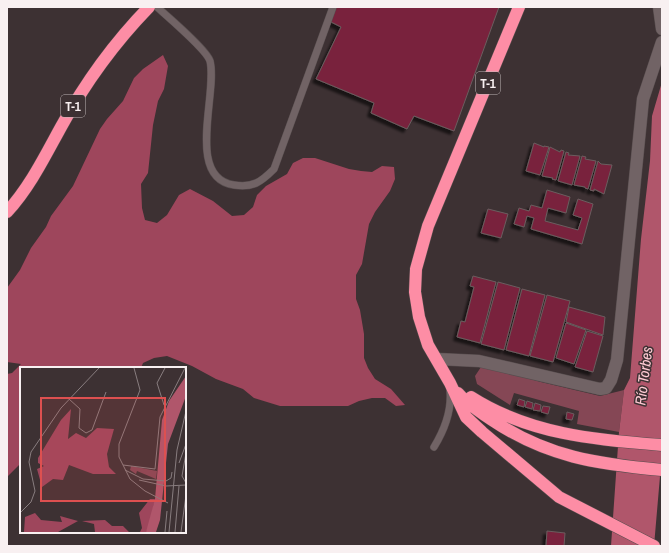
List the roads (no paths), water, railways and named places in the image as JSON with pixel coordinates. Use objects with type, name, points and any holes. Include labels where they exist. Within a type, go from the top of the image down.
[{"type":"highway","name":"T-1","points":[[7,212],[46,157],[61,126],[107,53],[149,7]]},
{"type":"highway","name":"T-1","points":[[450,383],[428,345],[417,304],[415,280],[421,245],[438,200],[519,7]]},
{"type":"highway","points":[[450,383],[493,410],[536,427],[550,431],[615,441],[662,445]]},
{"type":"highway","points":[[450,383],[464,400],[476,410],[518,436],[538,446],[565,456],[613,465],[662,470]]},
{"type":"highway","points":[[450,383],[466,417],[559,497],[654,546]]},
{"type":"street","points":[[658,7],[662,30]]},
{"type":"street","points":[[437,359],[479,361],[600,389],[606,388],[612,380],[619,346],[643,99],[662,42]]},
{"type":"lane","points":[[157,7],[199,47],[210,60],[213,76],[207,126],[207,160],[214,175],[228,184],[244,187],[261,182],[274,169],[333,7]]},
{"type":"lane","points":[[434,447],[442,434],[449,413],[451,399],[450,383]]},
{"type":"water","name":"Río Torbes","points":[[662,82],[662,453],[654,546],[611,546],[619,432],[624,390],[630,378],[641,239],[650,161],[652,116]]}]
